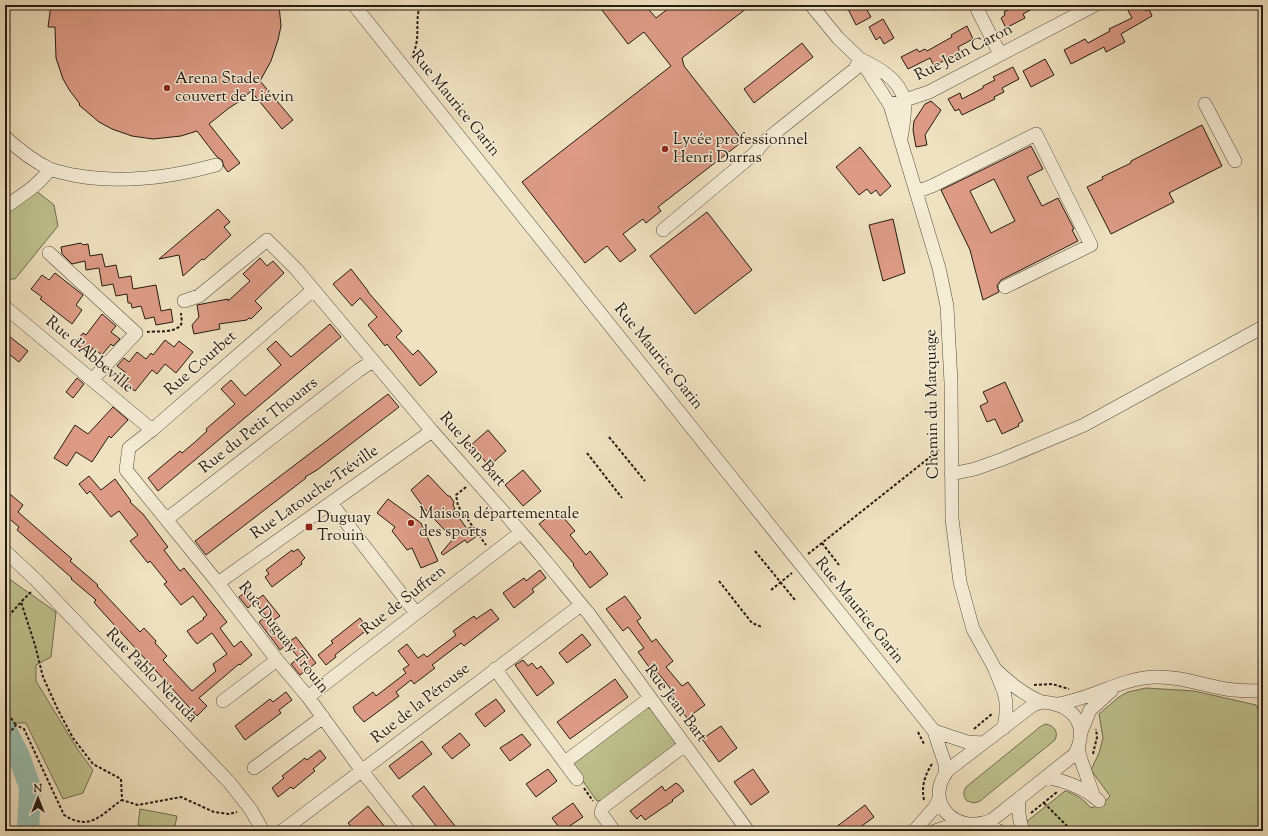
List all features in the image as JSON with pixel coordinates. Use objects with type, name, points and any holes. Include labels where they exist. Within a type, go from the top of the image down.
[{"type":"street","name":"Rue Maurice Garin","points":[[354,5],[934,731],[945,764],[945,775]]},
{"type":"street","name":"Chemin du Marquage","points":[[811,5],[838,38],[860,59],[890,106],[939,268],[947,306],[951,383],[952,519],[960,582],[973,629],[994,667],[1006,702],[1004,728]]},
{"type":"street","points":[[975,5],[1000,54]]},
{"type":"street","name":"Rue Jean Caron","points":[[890,106],[929,92],[1095,5]]},
{"type":"street","name":"Chemin du Marquage","points":[[860,59],[887,75],[896,85],[904,100],[904,120],[901,139]]},
{"type":"street","points":[[663,230],[756,153],[763,143],[776,132],[854,69],[860,59]]},
{"type":"street","points":[[1205,104],[1235,161]]},
{"type":"street","points":[[916,192],[932,186],[1036,134],[1091,245],[1005,287]]},
{"type":"street","points":[[5,137],[31,158],[50,169],[89,178],[141,179],[189,173],[216,165]]},
{"type":"street","points":[[5,207],[33,188],[42,180],[50,169]]},
{"type":"street","name":"Rue Jean Bart","points":[[184,302],[199,296],[267,240],[296,269],[432,431],[508,517],[520,534],[530,543],[581,605],[748,831]]},
{"type":"street","points":[[49,253],[136,333],[92,380]]},
{"type":"street","name":"Rue Courbet","points":[[126,470],[129,448],[152,430],[313,290]]},
{"type":"street","name":"Rue d'Abbeville","points":[[5,307],[152,430]]},
{"type":"street","points":[[951,474],[974,470],[1003,460],[1084,425],[1263,327]]},
{"type":"street","name":"Rue du Petit Thouars","points":[[167,520],[359,370],[373,361]]},
{"type":"street","name":"Rue Latouche-Tréville","points":[[218,583],[432,431]]},
{"type":"street","name":"Rue Duguay Trouin","points":[[126,470],[308,697],[362,771],[409,831]]},
{"type":"street","points":[[331,503],[416,613]]},
{"type":"street","name":"Rue de Suffren","points":[[308,697],[520,534]]},
{"type":"street","name":"Rue Pablo Neruda","points":[[5,552],[38,583],[230,783],[248,806],[263,831]]},
{"type":"street","name":"Rue de la Pérouse","points":[[282,831],[581,605]]},
{"type":"street","points":[[223,701],[277,660]]},
{"type":"street","name":"Chemin du Marquage","points":[[994,667],[1007,681],[1030,698],[1042,702],[1058,704]]},
{"type":"street","points":[[495,669],[577,779]]},
{"type":"street","points":[[1058,704],[1082,698],[1134,679],[1155,677],[1191,680],[1227,689],[1263,691]]},
{"type":"street","points":[[939,798],[945,813],[951,819],[959,823],[965,825],[985,824],[992,820],[1075,754],[1081,732],[1090,710],[1115,686]]},
{"type":"street","points":[[565,762],[650,698]]},
{"type":"street","points":[[914,831],[935,807],[939,798],[941,783],[948,770],[1033,705],[1042,702]]},
{"type":"street","points":[[1058,704],[1073,714],[1080,725],[1081,732]]},
{"type":"street","points":[[254,768],[323,717]]},
{"type":"street","points":[[934,731],[959,740],[983,744]]},
{"type":"street","points":[[614,831],[602,814],[603,807],[685,745]]},
{"type":"street","points":[[1046,777],[1080,788],[1096,799],[1080,757],[1078,747]]},
{"type":"street","points":[[1019,799],[1018,809],[1023,831]]},
{"type":"street","points":[[935,831],[959,823]]},
{"type":"street","points":[[985,824],[999,831]]},
{"type":"path","points":[[411,58],[418,42],[418,15],[420,5]]},
{"type":"path","points":[[136,333],[173,330],[180,326],[181,308],[184,302]]},
{"type":"path","points":[[609,437],[645,481]]},
{"type":"path","points":[[798,561],[942,448],[951,446]]},
{"type":"path","points":[[587,454],[622,498]]},
{"type":"path","points":[[475,480],[456,496],[458,506],[479,537],[494,554]]},
{"type":"path","points":[[822,542],[839,565]]},
{"type":"path","points":[[755,551],[795,600]]},
{"type":"path","points":[[771,590],[792,573]]},
{"type":"path","points":[[719,581],[752,623],[762,627]]},
{"type":"path","points":[[5,620],[38,583]]},
{"type":"path","points":[[22,602],[43,677],[58,710],[73,738],[93,764],[121,779],[122,800]]},
{"type":"path","points":[[1020,690],[1033,685],[1052,684],[1070,690],[1082,698]]},
{"type":"path","points":[[959,740],[1006,702]]},
{"type":"path","points":[[5,710],[16,725],[24,729],[64,815],[72,820],[85,822],[97,820],[122,800]]},
{"type":"path","points":[[1085,768],[1092,755],[1097,737],[1094,718],[1090,710]]},
{"type":"path","points":[[5,737],[16,725]]},
{"type":"path","points":[[577,779],[602,814]]},
{"type":"path","points":[[1068,783],[1044,803],[1072,831]]},
{"type":"path","points":[[122,800],[138,805],[181,797],[214,812],[229,814],[238,812],[248,806]]},
{"type":"green space","points":[[35,190],[54,205],[58,226],[15,279],[5,279],[5,212]]},
{"type":"green space","points":[[5,576],[56,612],[51,657],[36,665],[36,681],[78,750],[93,770],[83,793],[63,799],[26,723],[7,723],[5,721]]},
{"type":"green space","points":[[1146,688],[1194,691],[1256,705],[1263,720],[1263,831],[1031,831],[1026,822],[1065,791],[1079,797],[1091,808],[1103,804],[1110,796],[1091,770],[1099,753],[1103,738],[1099,714],[1119,697],[1128,692]]},
{"type":"green space","points":[[644,707],[652,709],[675,740],[675,747],[604,800],[597,801],[572,766],[573,759]]},
{"type":"green space","points":[[1045,724],[1055,729],[1055,740],[980,801],[975,803],[967,801],[964,794],[966,787]]},
{"type":"green space","points":[[140,809],[177,816],[174,831],[138,825]]},
{"type":"building","name":"Arena Stade couvert de Liévin","points":[[51,5],[279,5],[281,26],[278,40],[271,61],[260,81],[293,120],[282,129],[251,91],[209,124],[240,163],[228,172],[224,167],[222,160],[217,157],[197,131],[181,136],[153,139],[132,136],[112,129],[99,122],[79,105],[80,104],[63,79],[56,58],[55,27],[48,27]]},
{"type":"building","points":[[598,5],[645,5],[656,18],[673,5],[751,5],[682,58],[684,66],[743,141],[658,207],[661,211],[646,223],[643,219],[623,234],[636,250],[620,262],[607,246],[585,263],[522,182],[671,66],[644,32],[628,44]]},
{"type":"building","points":[[846,5],[864,5],[871,17],[856,25]]},
{"type":"building","points":[[1017,5],[1039,5],[1023,14],[1025,18],[1006,28],[1001,18],[1005,15],[1004,12]]},
{"type":"building","points":[[1125,5],[1143,5],[1146,11],[1149,9],[1152,16],[1121,34],[1125,42],[1106,52],[1104,47],[1071,64],[1064,50],[1085,39],[1088,43],[1110,31],[1109,29],[1132,18]]},
{"type":"building","points":[[883,19],[894,38],[884,44],[880,37],[876,40],[869,27]]},
{"type":"building","points":[[967,26],[973,39],[958,47],[960,52],[934,66],[930,58],[908,69],[901,57],[917,49],[919,52],[925,49],[927,51],[952,37],[951,35]]},
{"type":"building","points":[[802,43],[813,57],[754,103],[744,89]]},
{"type":"building","points":[[1045,59],[1054,75],[1031,87],[1023,71]]},
{"type":"building","points":[[1013,67],[1019,79],[1002,88],[1004,92],[994,97],[995,99],[962,115],[959,109],[955,111],[948,99],[960,93],[962,99],[995,80],[993,77]]},
{"type":"building","points":[[931,101],[941,110],[925,135],[927,145],[916,147],[913,130],[914,121],[925,104]]},
{"type":"building","points":[[1202,125],[1222,166],[1169,193],[1174,202],[1111,234],[1087,187],[1103,179],[1102,177],[1131,163],[1131,161]]},
{"type":"building","points":[[1031,146],[1043,169],[1027,177],[1042,206],[1058,198],[1074,229],[1072,230],[1078,241],[1001,280],[997,286],[999,292],[983,300],[970,250],[941,190]],"holes":[[[994,179],[1015,221],[991,233],[970,191]]]},
{"type":"building","points":[[860,147],[891,186],[880,196],[876,190],[871,194],[867,189],[859,195],[836,167]]},
{"type":"building","points":[[218,209],[230,222],[224,227],[231,235],[204,260],[202,259],[183,276],[179,255],[159,259]]},
{"type":"building","points":[[707,212],[752,270],[695,314],[650,256]]},
{"type":"building","points":[[893,219],[905,273],[883,281],[869,225]]},
{"type":"building","points":[[81,243],[83,245],[88,244],[90,256],[102,254],[105,267],[116,265],[119,278],[131,276],[133,289],[156,285],[161,311],[171,309],[173,322],[156,325],[154,317],[145,319],[141,306],[132,308],[131,303],[128,303],[127,294],[116,296],[113,284],[102,286],[99,268],[86,270],[85,261],[72,264],[62,254],[61,247]]},
{"type":"building","points":[[260,258],[267,266],[273,261],[284,273],[255,301],[262,308],[251,319],[249,318],[247,320],[219,324],[220,329],[194,334],[192,325],[199,317],[197,305],[228,299],[228,301],[250,281],[243,274]]},
{"type":"building","points":[[351,269],[368,292],[402,331],[396,337],[413,355],[418,350],[437,372],[420,386],[387,344],[385,346],[368,325],[377,317],[360,298],[352,306],[333,284]]},
{"type":"building","points":[[55,273],[83,295],[76,305],[82,310],[72,324],[40,299],[42,297],[31,289],[42,275],[49,280]]},
{"type":"building","points":[[102,314],[116,326],[111,332],[120,339],[113,346],[111,344],[102,355],[93,348],[88,355],[75,343],[83,333],[86,335]]},
{"type":"building","points":[[330,324],[341,337],[158,491],[148,478],[180,451],[182,453],[195,442],[207,431],[206,429],[235,404],[221,389],[231,380],[245,396],[281,365],[267,349],[276,341],[291,357]]},
{"type":"building","points":[[5,333],[28,351],[19,362],[5,351]]},
{"type":"building","points":[[165,340],[174,347],[179,341],[193,352],[176,373],[165,364],[157,374],[152,370],[135,391],[120,380],[126,373],[117,366],[124,358],[129,362],[137,352],[146,359],[151,353],[153,355]]},
{"type":"building","points":[[77,378],[84,384],[73,398],[66,392]]},
{"type":"building","points":[[1005,382],[1023,421],[1018,424],[1019,426],[1002,434],[995,419],[987,422],[980,406],[988,402],[983,392]]},
{"type":"building","points":[[388,394],[399,407],[317,470],[305,477],[306,478],[206,555],[195,541]]},
{"type":"building","points":[[113,407],[128,420],[111,438],[109,436],[92,462],[76,452],[67,466],[54,458],[75,425],[88,434]]},
{"type":"building","points":[[488,430],[506,451],[489,466],[471,445]]},
{"type":"building","points":[[523,470],[541,491],[523,506],[505,485]]},
{"type":"building","points":[[428,475],[448,496],[450,496],[454,502],[454,510],[467,529],[471,527],[477,536],[467,543],[465,540],[443,555],[441,553],[453,539],[424,508],[411,490]]},
{"type":"building","points":[[89,476],[101,490],[115,479],[131,501],[130,502],[143,514],[168,547],[164,550],[180,571],[184,568],[227,622],[220,628],[234,647],[241,641],[252,655],[240,665],[239,664],[199,698],[207,706],[197,716],[97,606],[94,602],[96,600],[17,530],[19,527],[5,515],[5,490],[23,505],[18,512],[72,559],[70,561],[98,585],[97,586],[140,632],[144,628],[167,656],[163,660],[192,691],[216,671],[213,664],[227,654],[212,633],[197,644],[192,638],[187,631],[204,619],[203,618],[207,615],[193,596],[181,605],[164,584],[167,582],[150,561],[148,563],[130,541],[138,535],[119,511],[111,517],[90,491],[87,494],[79,484]]},
{"type":"building","points":[[388,499],[421,523],[438,561],[421,568],[412,548],[407,550],[392,531],[395,527],[377,513]]},
{"type":"building","points":[[557,510],[575,531],[570,535],[586,555],[590,551],[608,574],[590,588],[573,565],[574,564],[539,524]]},
{"type":"building","points":[[298,549],[305,558],[301,562],[302,564],[272,587],[265,577],[269,574],[266,570],[292,550],[293,552]]},
{"type":"building","points":[[540,570],[546,578],[532,589],[534,592],[514,608],[503,593],[524,578],[526,581]]},
{"type":"building","points":[[249,589],[258,599],[263,595],[280,616],[274,620],[290,641],[296,637],[316,663],[300,675],[291,664],[299,658],[287,644],[280,650],[259,622],[266,616],[255,602],[248,608],[239,597]]},
{"type":"building","points":[[625,596],[641,618],[637,621],[652,642],[656,639],[673,661],[666,667],[682,686],[688,682],[705,705],[687,718],[670,695],[674,693],[658,673],[655,675],[638,652],[644,648],[628,627],[623,631],[606,609]]},
{"type":"building","points":[[491,609],[499,619],[464,646],[461,643],[432,665],[435,668],[414,684],[411,680],[396,692],[399,696],[364,722],[355,712],[353,707],[373,692],[376,696],[406,673],[403,669],[409,665],[398,651],[407,644],[418,658],[424,654],[427,657],[456,635],[453,631],[474,616],[476,619]]},
{"type":"building","points":[[360,618],[368,629],[335,655],[336,657],[326,665],[318,655],[333,643],[331,641]]},
{"type":"building","points":[[582,634],[591,645],[567,663],[559,653]]},
{"type":"building","points":[[523,660],[528,666],[532,663],[537,669],[541,666],[554,683],[537,696],[515,665]]},
{"type":"building","points":[[615,679],[628,697],[570,739],[557,722]]},
{"type":"building","points":[[286,692],[292,700],[279,710],[281,713],[245,740],[235,726],[270,699],[273,702]]},
{"type":"building","points":[[496,699],[505,711],[485,727],[475,714]]},
{"type":"building","points":[[721,726],[737,748],[719,762],[702,739]]},
{"type":"building","points":[[460,733],[470,745],[452,759],[442,747]]},
{"type":"building","points":[[522,734],[531,745],[510,761],[500,748]]},
{"type":"building","points":[[422,741],[432,754],[399,779],[389,766]]},
{"type":"building","points":[[320,750],[326,758],[313,769],[315,771],[293,789],[291,787],[278,797],[272,788],[284,778],[282,776],[305,758],[307,760]]},
{"type":"building","points":[[548,769],[557,781],[536,797],[526,784]]},
{"type":"building","points":[[753,769],[769,792],[751,805],[734,782]]},
{"type":"building","points":[[676,783],[684,791],[672,800],[673,801],[645,820],[641,815],[637,819],[630,811],[662,786],[665,791]]},
{"type":"building","points":[[424,786],[459,831],[440,831],[412,796]]},
{"type":"building","points":[[573,803],[583,817],[562,831],[552,818]]},
{"type":"building","points":[[865,805],[874,817],[855,831],[831,831]]},
{"type":"building","points":[[368,806],[385,827],[380,831],[354,831],[348,823]]},
{"type":"waterway","points":[[5,729],[18,754],[30,787],[28,831]]},
{"type":"place","name":"Arena Stade couvert de Liévin","points":[[167,88]]},
{"type":"place","name":"Lycée professionnel Henri Darras","points":[[665,149]]},
{"type":"place","name":"Maison départementale des sports","points":[[411,523]]},
{"type":"place","name":"Duguay Trouin","points":[[309,527]]}]
